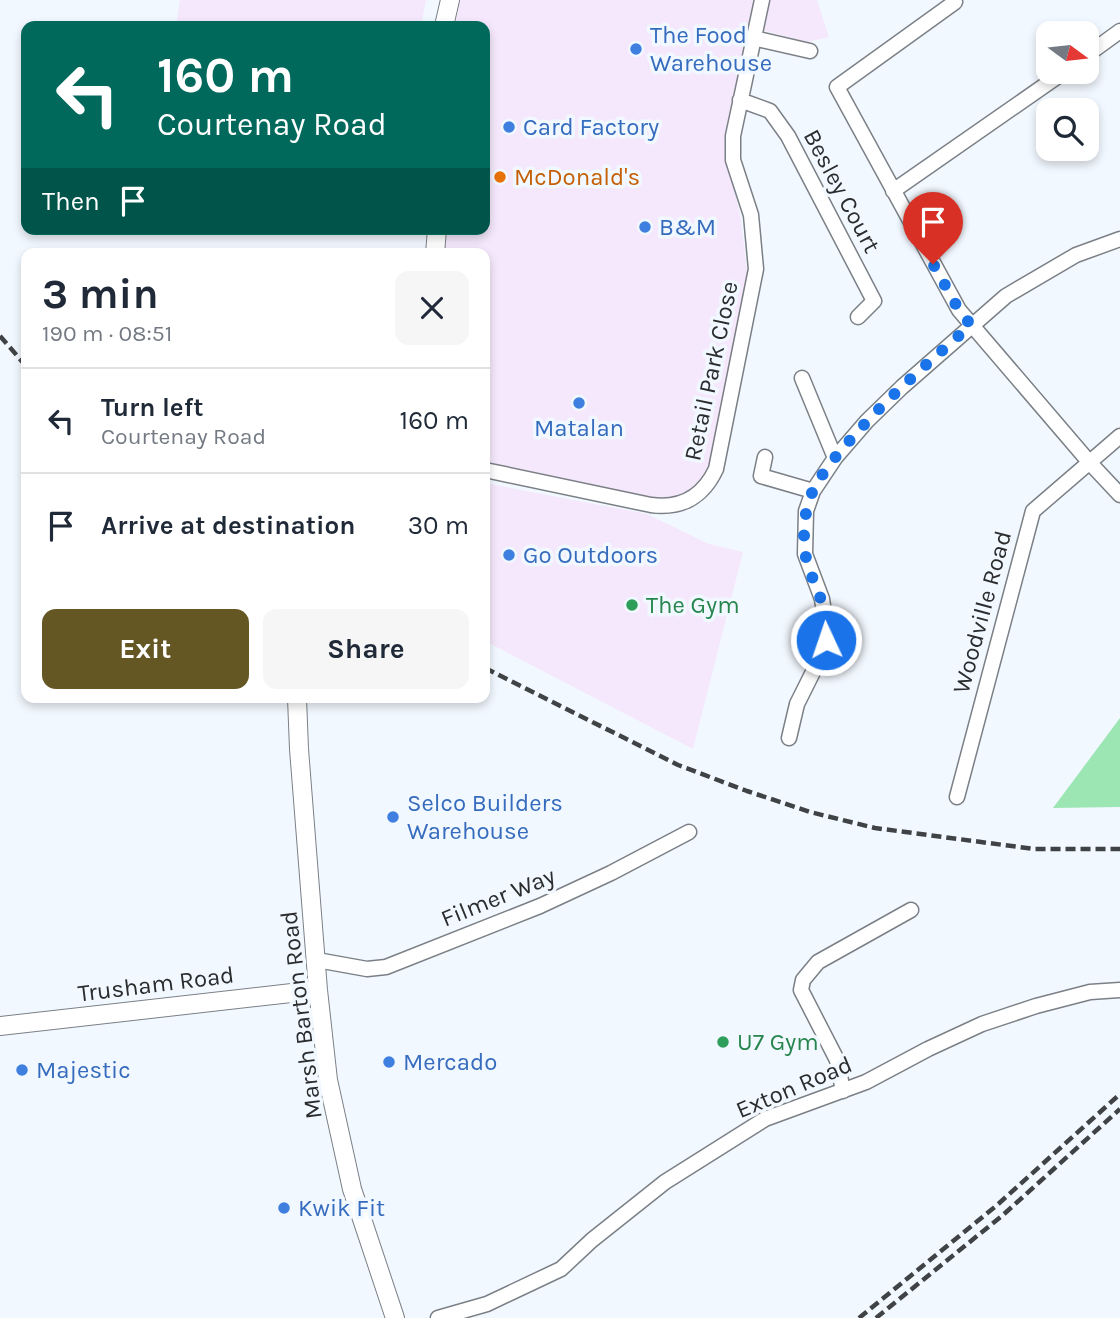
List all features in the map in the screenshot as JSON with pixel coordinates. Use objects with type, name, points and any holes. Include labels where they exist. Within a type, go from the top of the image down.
[{"type":"street","points":[[445,21],[450,0]]},
{"type":"street","name":"Retail Park Close","points":[[490,471],[670,507],[691,499],[712,478],[756,268],[751,215],[733,160],[734,130],[762,0]]},
{"type":"street","points":[[955,2],[837,87],[959,310],[1120,495]]},
{"type":"street","points":[[1099,46],[1120,31]]},
{"type":"street","points":[[753,38],[810,51]]},
{"type":"street","points":[[893,191],[1047,84]]},
{"type":"street","name":"Besley Court","points":[[740,100],[770,111],[788,135],[874,301],[858,317]]},
{"type":"street","points":[[789,738],[797,704],[819,660],[827,632],[822,599],[805,554],[806,511],[813,491],[835,458],[902,387],[1006,296],[1059,264],[1120,239]]},
{"type":"street","points":[[802,378],[835,458]]},
{"type":"street","name":"Woodville Road","points":[[957,797],[1033,511],[1120,436]]},
{"type":"street","points":[[765,457],[761,476],[813,491]]},
{"type":"street","name":"Marsh Barton Road","points":[[297,703],[318,989],[328,1080],[352,1189],[395,1318]]},
{"type":"street","name":"Filmer Way","points":[[317,960],[367,969],[386,967],[540,906],[689,832]]},
{"type":"street","points":[[843,1091],[836,1060],[801,990],[803,980],[818,962],[911,910]]},
{"type":"street","name":"Trusham Road","points":[[0,1026],[318,989]]},
{"type":"street","name":"Exton Road","points":[[438,1318],[487,1304],[561,1269],[632,1206],[765,1119],[877,1077],[982,1024],[1090,992],[1120,990]]},
{"type":"shaded area","points":[[180,0],[426,0],[422,21],[177,21]]},
{"type":"shaded area","points":[[460,0],[817,0],[829,37],[807,42],[754,28],[728,158],[741,221],[749,285],[707,476],[687,494],[674,501],[633,497],[490,467],[490,248],[439,248],[441,235],[490,235],[490,21],[456,21]]},
{"type":"shaded area","points":[[490,484],[647,514],[709,544],[743,552],[693,749],[490,644]]},
{"type":"green space","points":[[1120,718],[1120,807],[1053,808]]},
{"type":"railway","points":[[0,336],[21,360]]},
{"type":"railway","points":[[490,671],[678,765],[810,812],[875,828],[1034,849],[1120,849]]},
{"type":"railway","points":[[859,1318],[996,1206],[1120,1094]]},
{"type":"railway","points":[[876,1318],[1003,1215],[1120,1109]]},
{"type":"place","name":"The Food Warehouse","points":[[636,49]]},
{"type":"place","name":"Card Factory","points":[[509,127]]},
{"type":"place","name":"McDonald's","points":[[500,177]]},
{"type":"place","name":"B&M","points":[[645,227]]},
{"type":"place","name":"Matalan","points":[[579,403]]},
{"type":"place","name":"Go Outdoors","points":[[509,555]]},
{"type":"place","name":"The Gym","points":[[632,605]]},
{"type":"place","name":"Selco Builders Warehouse","points":[[393,817]]},
{"type":"place","name":"U7 Gym","points":[[723,1042]]},
{"type":"place","name":"Mercado","points":[[389,1062]]},
{"type":"place","name":"Majestic","points":[[22,1070]]},
{"type":"place","name":"Kwik Fit","points":[[284,1208]]},
{"type":"route","points":[[826,640],[827,622],[822,599],[805,554],[806,511],[813,491],[835,458],[867,421],[971,325],[959,310],[933,264]]}]
